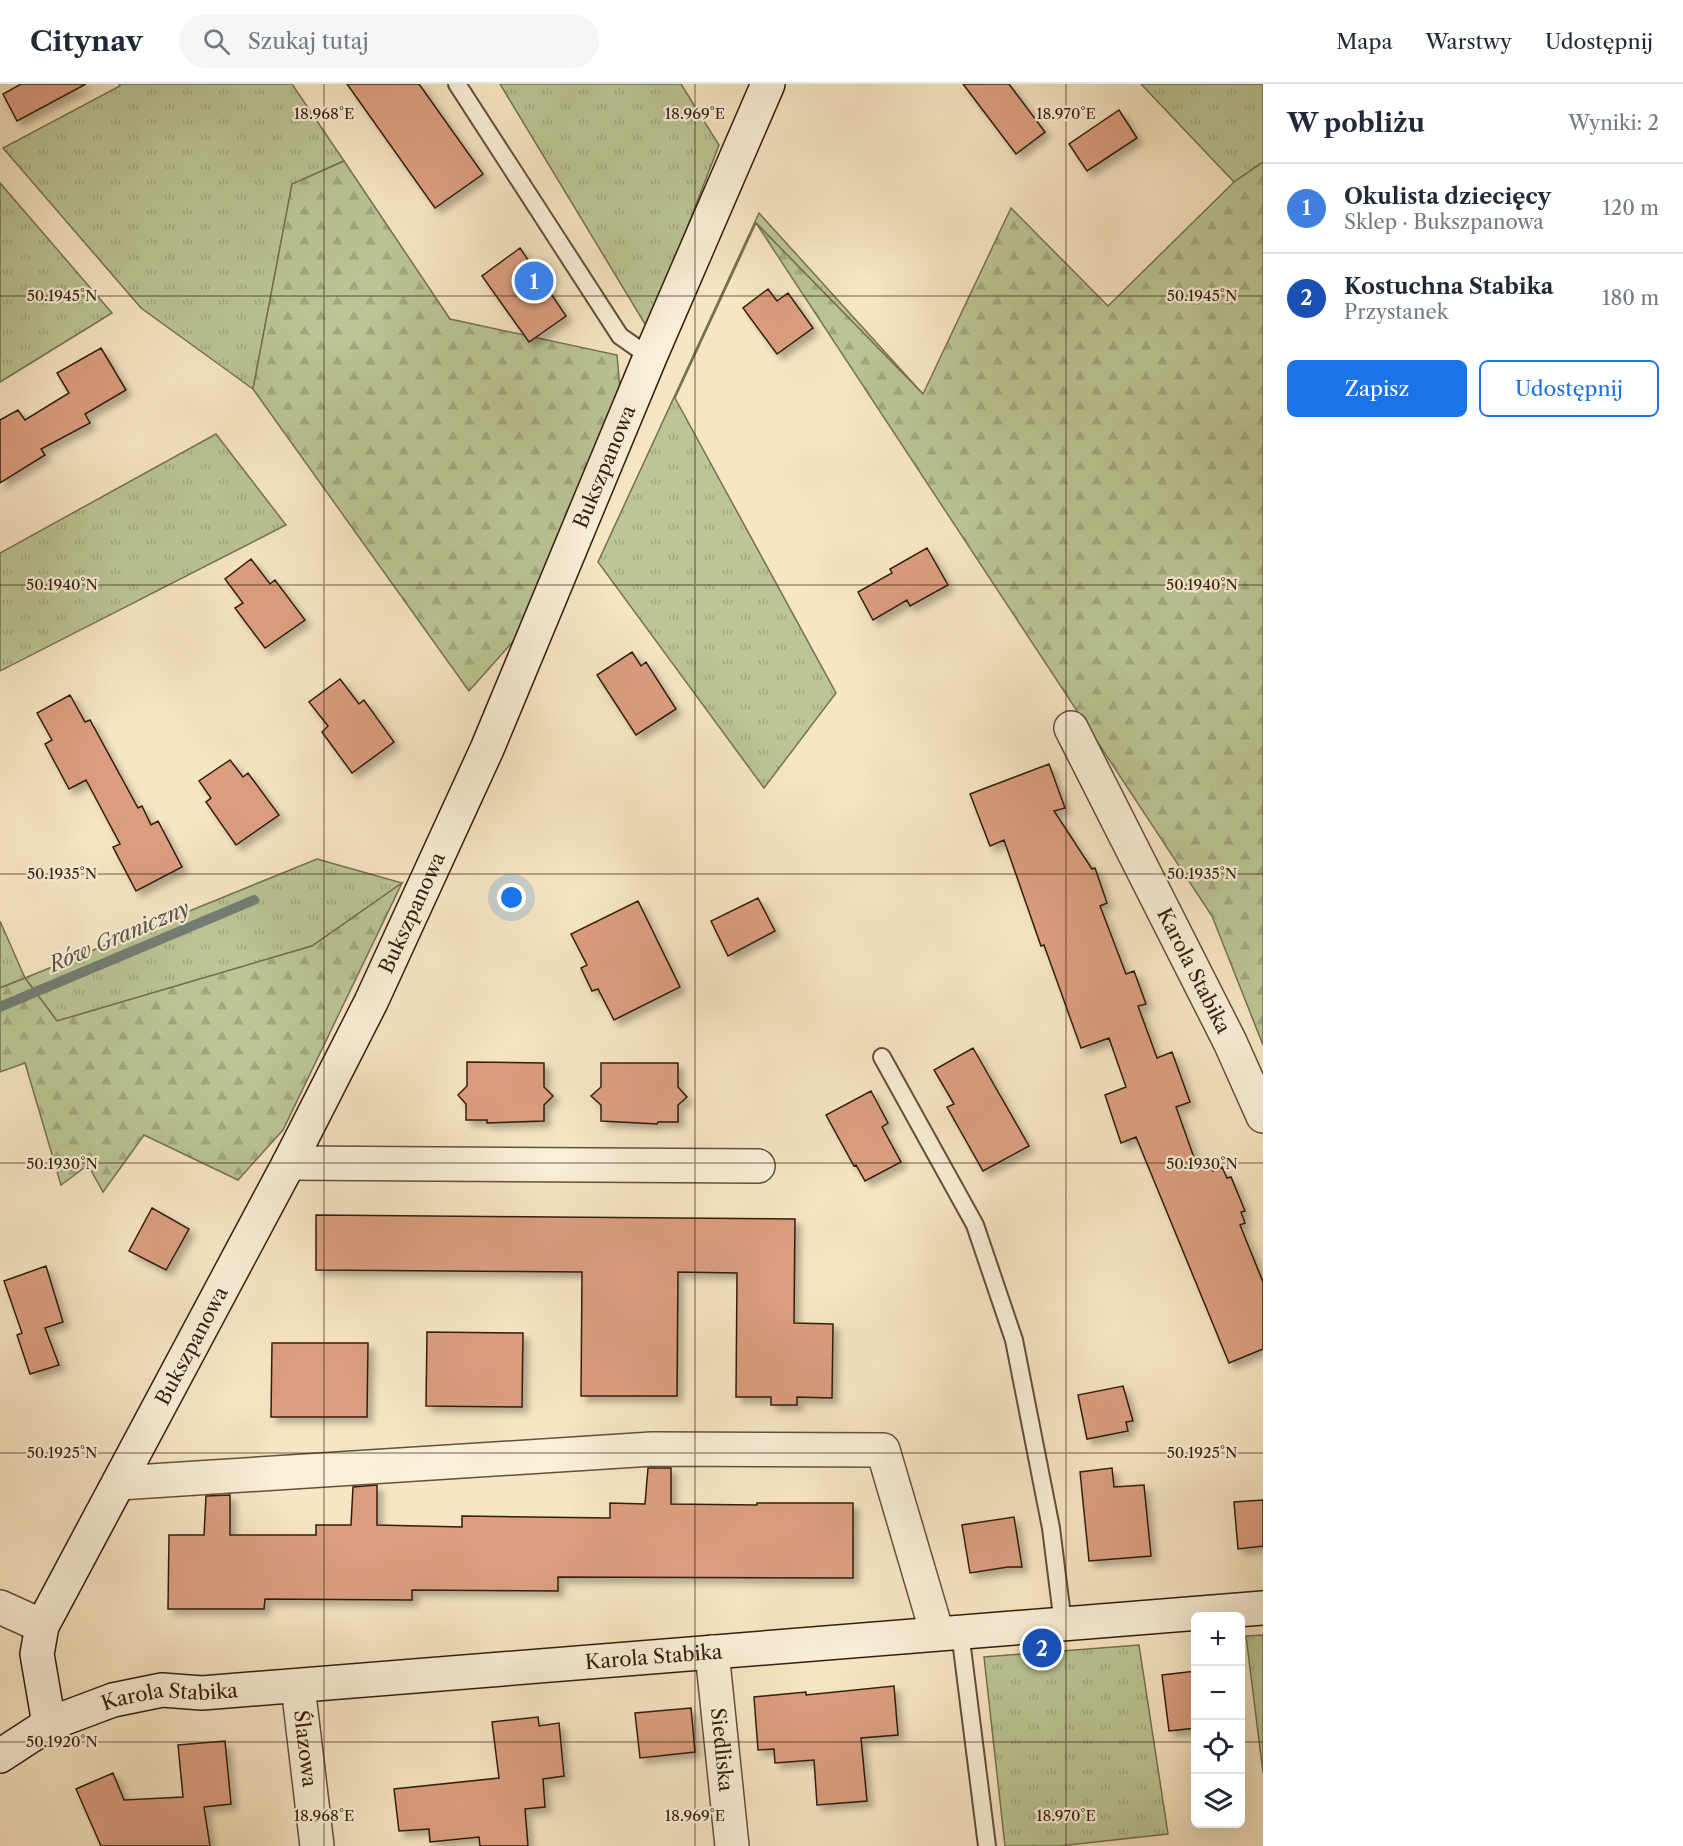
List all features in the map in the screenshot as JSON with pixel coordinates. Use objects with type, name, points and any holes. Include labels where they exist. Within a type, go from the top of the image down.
[{"type":"street","name":"Bukszpanowa","points":[[50,1724],[37,1654],[42,1626],[289,1163],[371,1002],[487,749],[650,357],[768,84]]},
{"type":"street","name":"Karola Stabika","points":[[1071,728],[1230,1042],[1263,1116]]},
{"type":"street","points":[[289,1163],[758,1166]]},
{"type":"street","points":[[118,1483],[652,1449],[883,1450],[948,1632]]},
{"type":"street","points":[[0,1607],[42,1626]]},
{"type":"street","name":"Karola Stabika","points":[[0,1756],[50,1724],[112,1700],[162,1690],[202,1693],[298,1686],[1263,1608]]},
{"type":"street","name":"Siedliska","points":[[712,1652],[732,1846]]},
{"type":"street","name":"Ślazowa","points":[[298,1686],[317,1846]]},
{"type":"lane","points":[[457,84],[620,336],[650,357]]},
{"type":"lane","points":[[882,1057],[975,1225],[1014,1340],[1051,1528],[1063,1624]]},
{"type":"lane","points":[[948,1632],[987,1846]]},
{"type":"green space","points":[[119,84],[292,84],[344,161],[292,185],[253,389],[141,308],[3,148],[120,86]]},
{"type":"green space","points":[[500,84],[681,84],[719,145],[648,329]]},
{"type":"green space","points":[[1141,84],[1263,84],[1263,162],[1234,182]]},
{"type":"green space","points":[[344,161],[450,319],[617,355],[620,389],[518,636],[469,691],[253,389],[292,184]]},
{"type":"green space","points":[[1263,162],[1263,1045],[1212,916],[756,223],[923,394],[1011,208],[1108,306],[1234,182]]},
{"type":"green space","points":[[0,183],[112,313],[0,382]]},
{"type":"green space","points":[[759,213],[923,394],[756,223],[675,398],[836,693],[764,788],[598,562]]},
{"type":"green space","points":[[216,434],[286,525],[0,671],[0,553]]},
{"type":"green space","points":[[317,859],[402,883],[312,946],[57,1021],[25,978]]},
{"type":"green space","points":[[402,883],[283,1130],[238,1180],[144,1135],[103,1192],[88,1165],[61,1185],[25,1063],[0,1072],[0,988],[25,978],[57,1021],[312,946]]},
{"type":"green space","points":[[0,921],[25,978],[0,988]]},
{"type":"green space","points":[[1263,1635],[1263,1773],[1246,1636]]},
{"type":"green space","points":[[1139,1645],[1168,1834],[1059,1846],[1005,1846],[984,1657]]},
{"type":"building","points":[[21,84],[86,84],[17,121],[3,94]]},
{"type":"building","points":[[347,84],[419,84],[483,174],[435,208]]},
{"type":"building","points":[[963,84],[1009,84],[1045,132],[1016,154]]},
{"type":"building","points":[[1119,110],[1137,138],[1087,171],[1069,144]]},
{"type":"building","points":[[520,248],[566,316],[529,342],[482,276]]},
{"type":"building","points":[[768,289],[777,301],[788,293],[813,328],[777,354],[743,308]]},
{"type":"building","points":[[101,348],[126,390],[85,414],[90,423],[41,449],[45,455],[0,483],[0,420],[18,410],[25,420],[69,393],[57,373]]},
{"type":"building","points":[[927,548],[948,585],[910,606],[907,600],[873,620],[858,592],[892,573],[890,569]]},
{"type":"building","points":[[251,559],[270,584],[275,580],[305,620],[265,648],[235,608],[243,603],[225,579]]},
{"type":"building","points":[[632,652],[641,666],[646,662],[676,709],[636,735],[597,675]]},
{"type":"building","points":[[340,679],[359,704],[364,700],[394,742],[352,773],[322,732],[328,726],[309,702]]},
{"type":"building","points":[[70,695],[85,722],[90,720],[138,808],[142,806],[151,825],[158,821],[182,867],[136,891],[113,847],[120,844],[86,780],[69,789],[45,744],[52,740],[37,713]]},
{"type":"building","points":[[230,760],[243,777],[248,773],[279,815],[236,845],[206,802],[211,798],[199,781]]},
{"type":"building","points":[[1049,764],[1065,808],[1054,811],[1092,869],[1095,868],[1107,903],[1100,906],[1126,974],[1134,971],[1146,1004],[1138,1006],[1157,1058],[1172,1052],[1190,1102],[1176,1107],[1197,1166],[1209,1161],[1213,1171],[1222,1167],[1227,1178],[1231,1177],[1245,1211],[1241,1212],[1245,1223],[1240,1225],[1263,1282],[1263,1349],[1229,1363],[1136,1137],[1121,1143],[1105,1095],[1126,1087],[1109,1038],[1081,1048],[1044,945],[1041,946],[1004,840],[990,846],[970,794]]},
{"type":"building","points":[[758,898],[775,931],[728,956],[711,921]]},
{"type":"building","points":[[638,901],[680,987],[614,1020],[598,989],[592,991],[581,968],[587,965],[571,934]]},
{"type":"building","points":[[973,1048],[1029,1146],[983,1171],[947,1107],[954,1104],[934,1070]]},
{"type":"building","points":[[467,1062],[544,1063],[544,1087],[553,1096],[544,1105],[544,1121],[487,1123],[487,1120],[466,1120],[466,1104],[458,1095],[467,1086]]},
{"type":"building","points":[[601,1063],[678,1063],[678,1087],[687,1097],[678,1105],[678,1122],[658,1122],[657,1124],[601,1121],[601,1105],[591,1096],[601,1087]]},
{"type":"building","points":[[871,1091],[888,1123],[882,1127],[901,1162],[865,1181],[856,1165],[854,1166],[826,1115]]},
{"type":"building","points":[[152,1208],[189,1229],[166,1270],[129,1251]]},
{"type":"building","points":[[316,1215],[795,1219],[794,1323],[833,1324],[832,1398],[797,1397],[797,1405],[771,1405],[771,1397],[736,1397],[737,1273],[678,1272],[677,1396],[581,1396],[582,1272],[316,1270]]},
{"type":"building","points":[[46,1266],[63,1322],[45,1328],[59,1365],[30,1374],[17,1335],[22,1333],[4,1281]]},
{"type":"building","points":[[427,1332],[523,1333],[522,1407],[426,1406]]},
{"type":"building","points":[[272,1343],[368,1343],[367,1417],[271,1417]]},
{"type":"building","points":[[1123,1386],[1133,1421],[1126,1422],[1128,1431],[1087,1439],[1078,1395]]},
{"type":"building","points":[[648,1468],[671,1468],[671,1504],[853,1503],[853,1578],[558,1577],[558,1591],[412,1590],[412,1600],[265,1599],[264,1609],[168,1609],[169,1535],[204,1535],[206,1496],[230,1495],[230,1535],[316,1535],[316,1525],[351,1525],[353,1487],[377,1485],[377,1525],[462,1527],[462,1516],[610,1518],[610,1503],[645,1504]]},
{"type":"building","points":[[1112,1468],[1114,1487],[1144,1485],[1151,1556],[1089,1561],[1080,1472]]},
{"type":"building","points":[[1263,1500],[1263,1546],[1238,1549],[1234,1502]]},
{"type":"building","points":[[1014,1517],[1022,1567],[970,1573],[962,1525]]},
{"type":"building","points":[[1191,1672],[1191,1729],[1169,1731],[1162,1675]]},
{"type":"building","points":[[894,1686],[898,1735],[861,1738],[867,1801],[817,1805],[814,1760],[775,1763],[774,1749],[758,1750],[754,1697],[806,1692],[806,1695]]},
{"type":"building","points":[[691,1708],[695,1752],[640,1758],[635,1713]]},
{"type":"building","points":[[538,1717],[539,1726],[559,1723],[564,1776],[543,1779],[545,1807],[525,1809],[528,1846],[480,1846],[479,1837],[430,1842],[429,1829],[399,1831],[394,1789],[499,1778],[492,1722]]},
{"type":"building","points":[[225,1741],[231,1804],[204,1807],[210,1846],[101,1846],[76,1789],[113,1773],[124,1800],[183,1797],[178,1745]]},
{"type":"waterway","name":"Rów Graniczny","points":[[0,1007],[254,900]]},
{"type":"place","name":"Okulista dziecięcy","points":[[534,281]]},
{"type":"place","name":"Kostuchna Stabika","points":[[1042,1648]]}]
